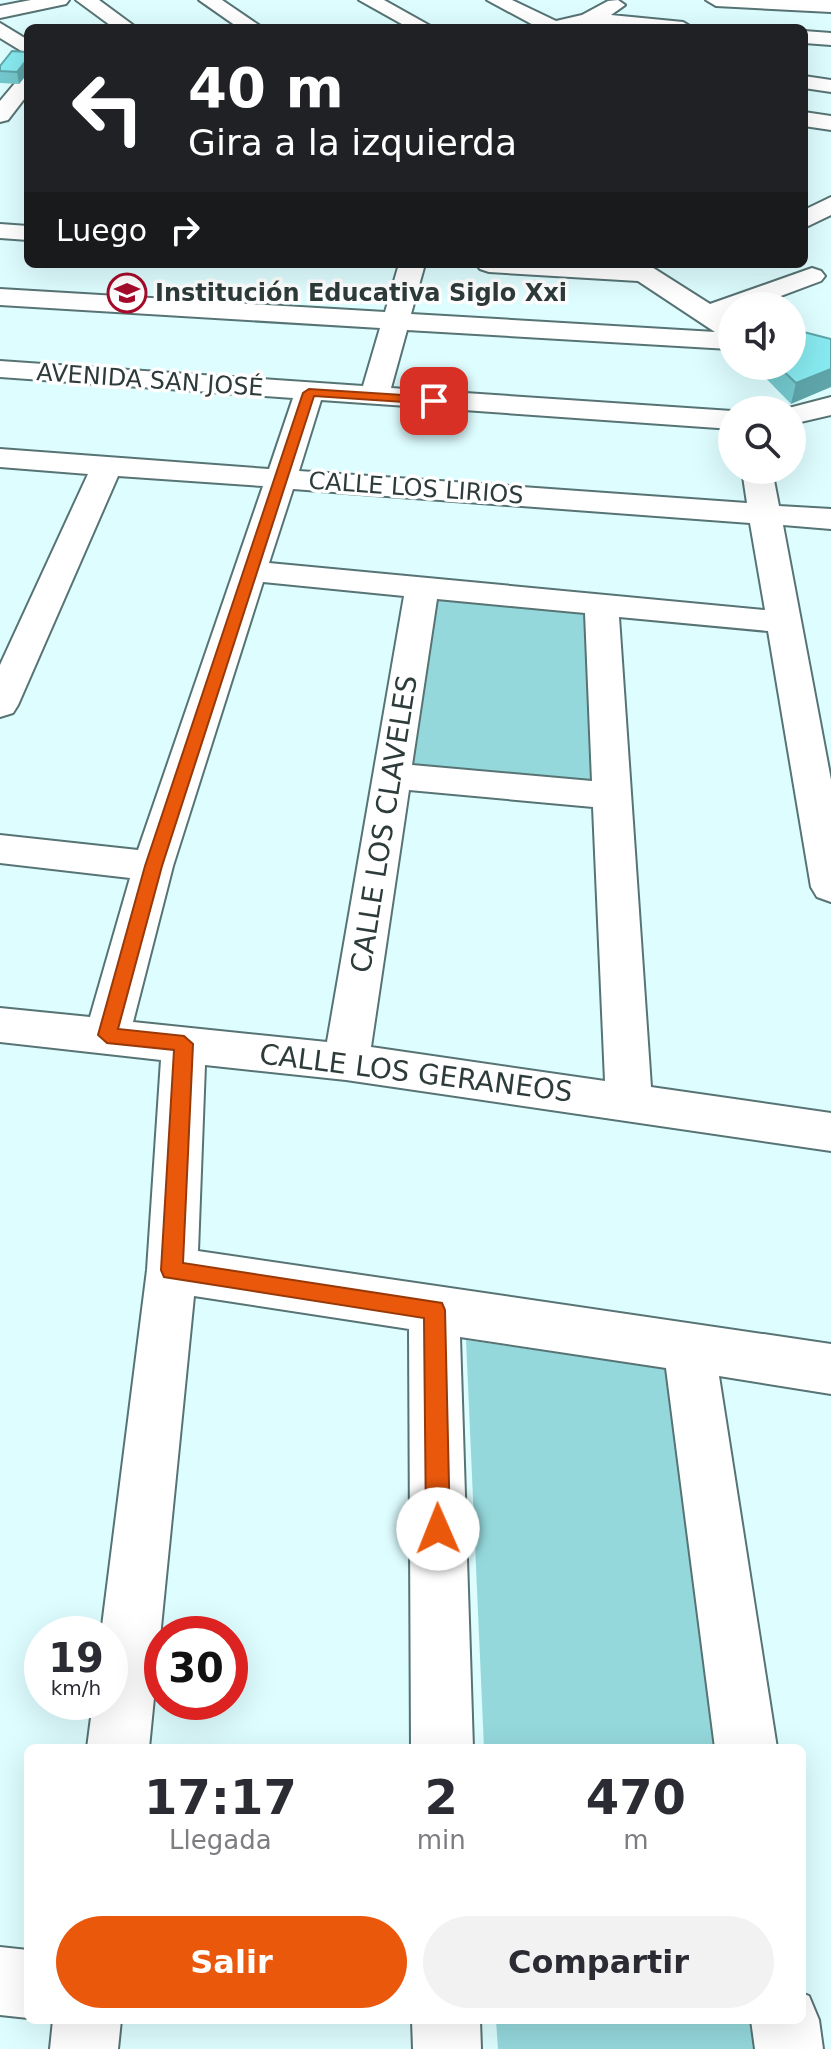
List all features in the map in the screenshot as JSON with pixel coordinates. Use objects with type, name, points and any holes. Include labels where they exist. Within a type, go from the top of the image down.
[{"type":"street","points":[[0,12],[59,0]]},
{"type":"street","points":[[86,0],[121,24]]},
{"type":"street","points":[[209,0],[247,24]]},
{"type":"street","points":[[369,0],[416,24]]},
{"type":"street","points":[[498,0],[545,24]]},
{"type":"street","points":[[569,24],[589,19],[619,0]]},
{"type":"street","points":[[716,0],[831,6]]},
{"type":"street","points":[[346,7],[375,24]]},
{"type":"street","points":[[589,19],[641,24]]},
{"type":"street","points":[[0,29],[24,46]]},
{"type":"street","points":[[808,37],[831,39]]},
{"type":"street","points":[[808,52],[831,55]]},
{"type":"street","points":[[0,59],[24,60]]},
{"type":"street","points":[[808,83],[831,86]]},
{"type":"street","points":[[10,106],[24,86]]},
{"type":"street","points":[[808,120],[831,123]]},
{"type":"street","points":[[808,218],[831,204]]},
{"type":"street","points":[[0,231],[24,233]]},
{"type":"street","points":[[374,397],[411,268]]},
{"type":"street","points":[[0,297],[729,341],[728,327],[637,269],[607,268]]},
{"type":"street","points":[[707,314],[812,275]]},
{"type":"street","name":"AVENIDA SAN JOSÉ","points":[[0,369],[309,393],[718,419]]},
{"type":"street","points":[[107,1035],[153,866],[309,393]]},
{"type":"street","points":[[806,412],[831,406]]},
{"type":"street","points":[[806,425],[831,427]]},
{"type":"street","name":"CALLE LOS LIRIOS","points":[[0,458],[831,519]]},
{"type":"street","points":[[0,705],[107,465]]},
{"type":"street","points":[[760,484],[831,887]]},
{"type":"street","points":[[249,571],[784,622]]},
{"type":"street","name":"CALLE LOS CLAVELES","points":[[346,1062],[422,587]]},
{"type":"street","points":[[601,604],[629,1101]]},
{"type":"street","points":[[392,776],[612,796]]},
{"type":"street","points":[[0,849],[153,866]]},
{"type":"street","name":"CALLE LOS GERANEOS","points":[[0,1025],[346,1062],[831,1132]]},
{"type":"street","points":[[118,1744],[172,1270],[184,1044]]},
{"type":"street","points":[[172,1270],[831,1369]]},
{"type":"street","points":[[434,1310],[442,1744]]},
{"type":"street","points":[[689,1348],[745,1744]]},
{"type":"street","points":[[0,1981],[24,1984]]},
{"type":"street","points":[[84,2049],[87,2024]]},
{"type":"street","points":[[446,2024],[447,2049]]},
{"type":"street","points":[[786,2024],[789,2049]]},
{"type":"shaded area","points":[[431,594],[591,610],[595,798],[401,784]]},
{"type":"shaded area","points":[[466,1340],[680,1371],[722,1744],[484,1744]]},
{"type":"shaded area","points":[[496,2024],[752,2024],[755,2049],[498,2049]]},
{"type":"building","points":[[12,51],[24,52],[24,63],[17,72],[0,71],[0,66]]},
{"type":"building","points":[[806,333],[831,339],[831,369],[806,379]]},
{"type":"place","name":"Institución Educativa Siglo Xxi","points":[[127,293]]},
{"type":"route","points":[[434,401],[309,393],[153,866],[107,1035],[184,1044],[172,1270],[434,1310],[438,1529]]}]
